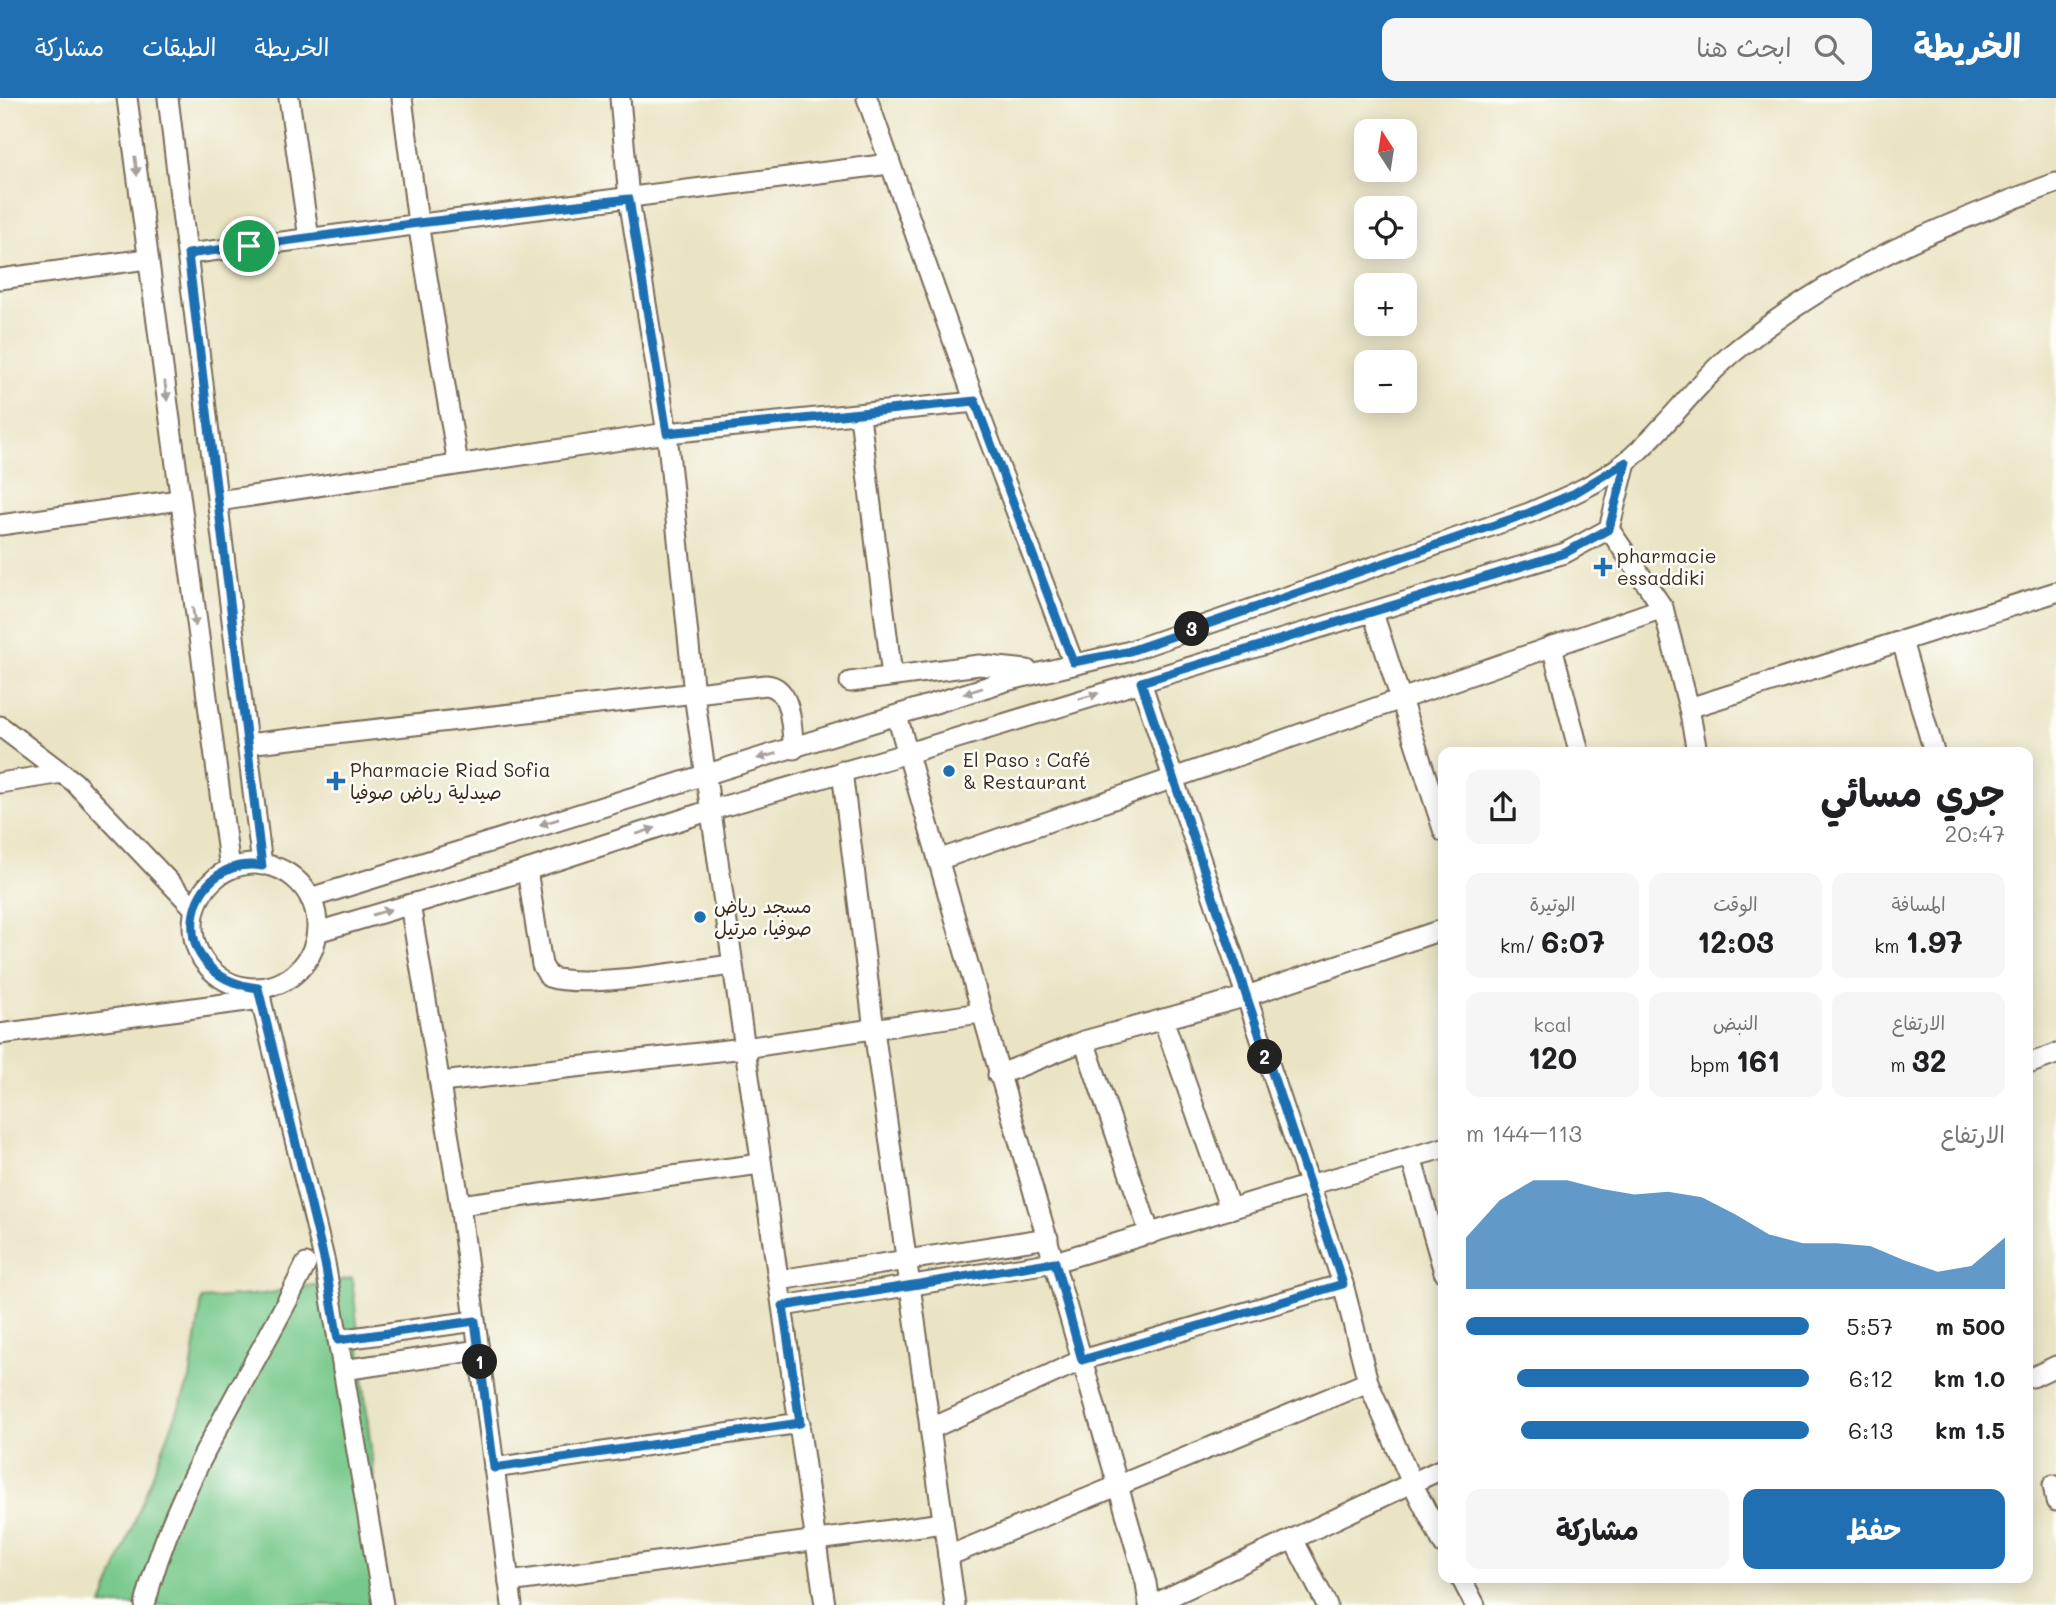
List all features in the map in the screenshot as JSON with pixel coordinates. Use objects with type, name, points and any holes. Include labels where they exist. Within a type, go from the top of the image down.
[{"type":"street","points":[[127,98],[230,869]]},
{"type":"street","points":[[168,98],[262,866]]},
{"type":"street","points":[[289,98],[309,239]]},
{"type":"street","points":[[402,98],[418,223],[458,464]]},
{"type":"street","points":[[620,98],[629,199],[667,433],[694,694],[825,1605]]},
{"type":"street","points":[[867,98],[975,401],[1073,662]]},
{"type":"street","points":[[188,254],[889,164]]},
{"type":"street","points":[[310,898],[707,772],[794,749],[1038,671],[1127,652],[1529,513],[1573,494],[1626,462],[1719,365],[1824,286],[1909,240],[2056,183]]},
{"type":"street","points":[[0,279],[147,259]]},
{"type":"street","points":[[218,501],[667,433],[860,416],[975,401]]},
{"type":"street","points":[[860,416],[892,676]]},
{"type":"street","points":[[317,932],[527,870],[711,810],[908,753],[1565,553],[1609,529],[1626,462]]},
{"type":"street","points":[[0,525],[179,500]]},
{"type":"street","points":[[1609,529],[1662,608],[1689,708],[1696,747]]},
{"type":"street","points":[[1689,708],[2056,592]]},
{"type":"street","points":[[938,860],[1662,608]]},
{"type":"street","points":[[1373,613],[1438,813]]},
{"type":"street","points":[[1902,641],[1933,747]]},
{"type":"street","points":[[1552,646],[1578,747]]},
{"type":"street","points":[[850,682],[979,665],[1038,671]]},
{"type":"street","points":[[1141,682],[1244,997],[1343,1284],[1368,1382],[1412,1483],[1438,1533]]},
{"type":"street","points":[[247,744],[766,685],[778,688],[785,697],[794,749]]},
{"type":"street","points":[[897,716],[980,1013],[1055,1262],[1150,1605],[1438,1471]]},
{"type":"street","points":[[0,726],[74,782],[194,908]]},
{"type":"street","points":[[842,771],[874,1030],[956,1605]]},
{"type":"street","points":[[0,783],[62,773]]},
{"type":"street","points":[[0,1034],[260,994],[294,975],[307,960],[317,932],[310,898],[296,879],[275,867],[253,864],[230,869],[206,887],[194,908],[192,932],[199,955],[214,974],[260,994]]},
{"type":"street","points":[[527,870],[540,956],[549,977],[568,981],[593,980],[732,965]]},
{"type":"street","points":[[410,904],[460,1205],[512,1605]]},
{"type":"street","points":[[999,1075],[1084,1041],[1244,997],[1438,931]]},
{"type":"street","points":[[260,994],[325,1263],[383,1605]]},
{"type":"street","points":[[441,1082],[745,1048],[980,1013]]},
{"type":"street","points":[[1163,1019],[1230,1209]]},
{"type":"street","points":[[1084,1041],[1150,1234]]},
{"type":"street","points":[[2033,1062],[2056,1054]]},
{"type":"street","points":[[783,1306],[911,1288],[1055,1262],[1309,1185],[1438,1150]]},
{"type":"street","points":[[1411,1157],[1438,1242]]},
{"type":"street","points":[[460,1205],[760,1164]]},
{"type":"street","points":[[779,1280],[1048,1238]]},
{"type":"street","points":[[145,1605],[167,1535],[230,1406],[279,1320],[306,1264]]},
{"type":"street","points":[[930,1429],[1082,1360],[1343,1284]]},
{"type":"street","points":[[338,1340],[475,1321]]},
{"type":"street","points":[[343,1370],[479,1350]]},
{"type":"street","points":[[2033,1377],[2056,1366]]},
{"type":"street","points":[[948,1556],[1368,1382]]},
{"type":"street","points":[[494,1468],[800,1423]]},
{"type":"street","points":[[509,1582],[943,1523]]},
{"type":"street","points":[[1293,1539],[1327,1605]]},
{"type":"street","points":[[1464,1583],[1475,1605]]},
{"type":"green space","points":[[352,1278],[388,1605],[102,1605],[190,1379],[202,1299],[264,1294]]},
{"type":"place","name":"pharmacie essaddiki","points":[[1603,567]]},
{"type":"place","name":"El Paso : Café & Restaurant","points":[[949,771]]},
{"type":"place","name":"Pharmacie Riad Sofia صيدلية رياض صوفيا","points":[[336,781]]},
{"type":"place","name":"مسجد رياض صوفيا، مرتیل","points":[[700,917]]},
{"type":"route","points":[[629,199],[667,433],[860,416],[975,401],[1073,662],[1127,652],[1529,513],[1573,494],[1626,462],[1609,529],[1565,553],[1141,682],[1171,779],[1343,1284],[1082,1360],[1055,1262],[911,1288],[783,1306],[800,1423],[494,1468],[475,1321],[338,1340],[325,1263],[258,988],[235,985],[214,974],[199,955],[192,932],[194,908],[206,887],[216,877],[230,869],[253,864],[262,866],[188,254],[249,246],[629,199]]}]
